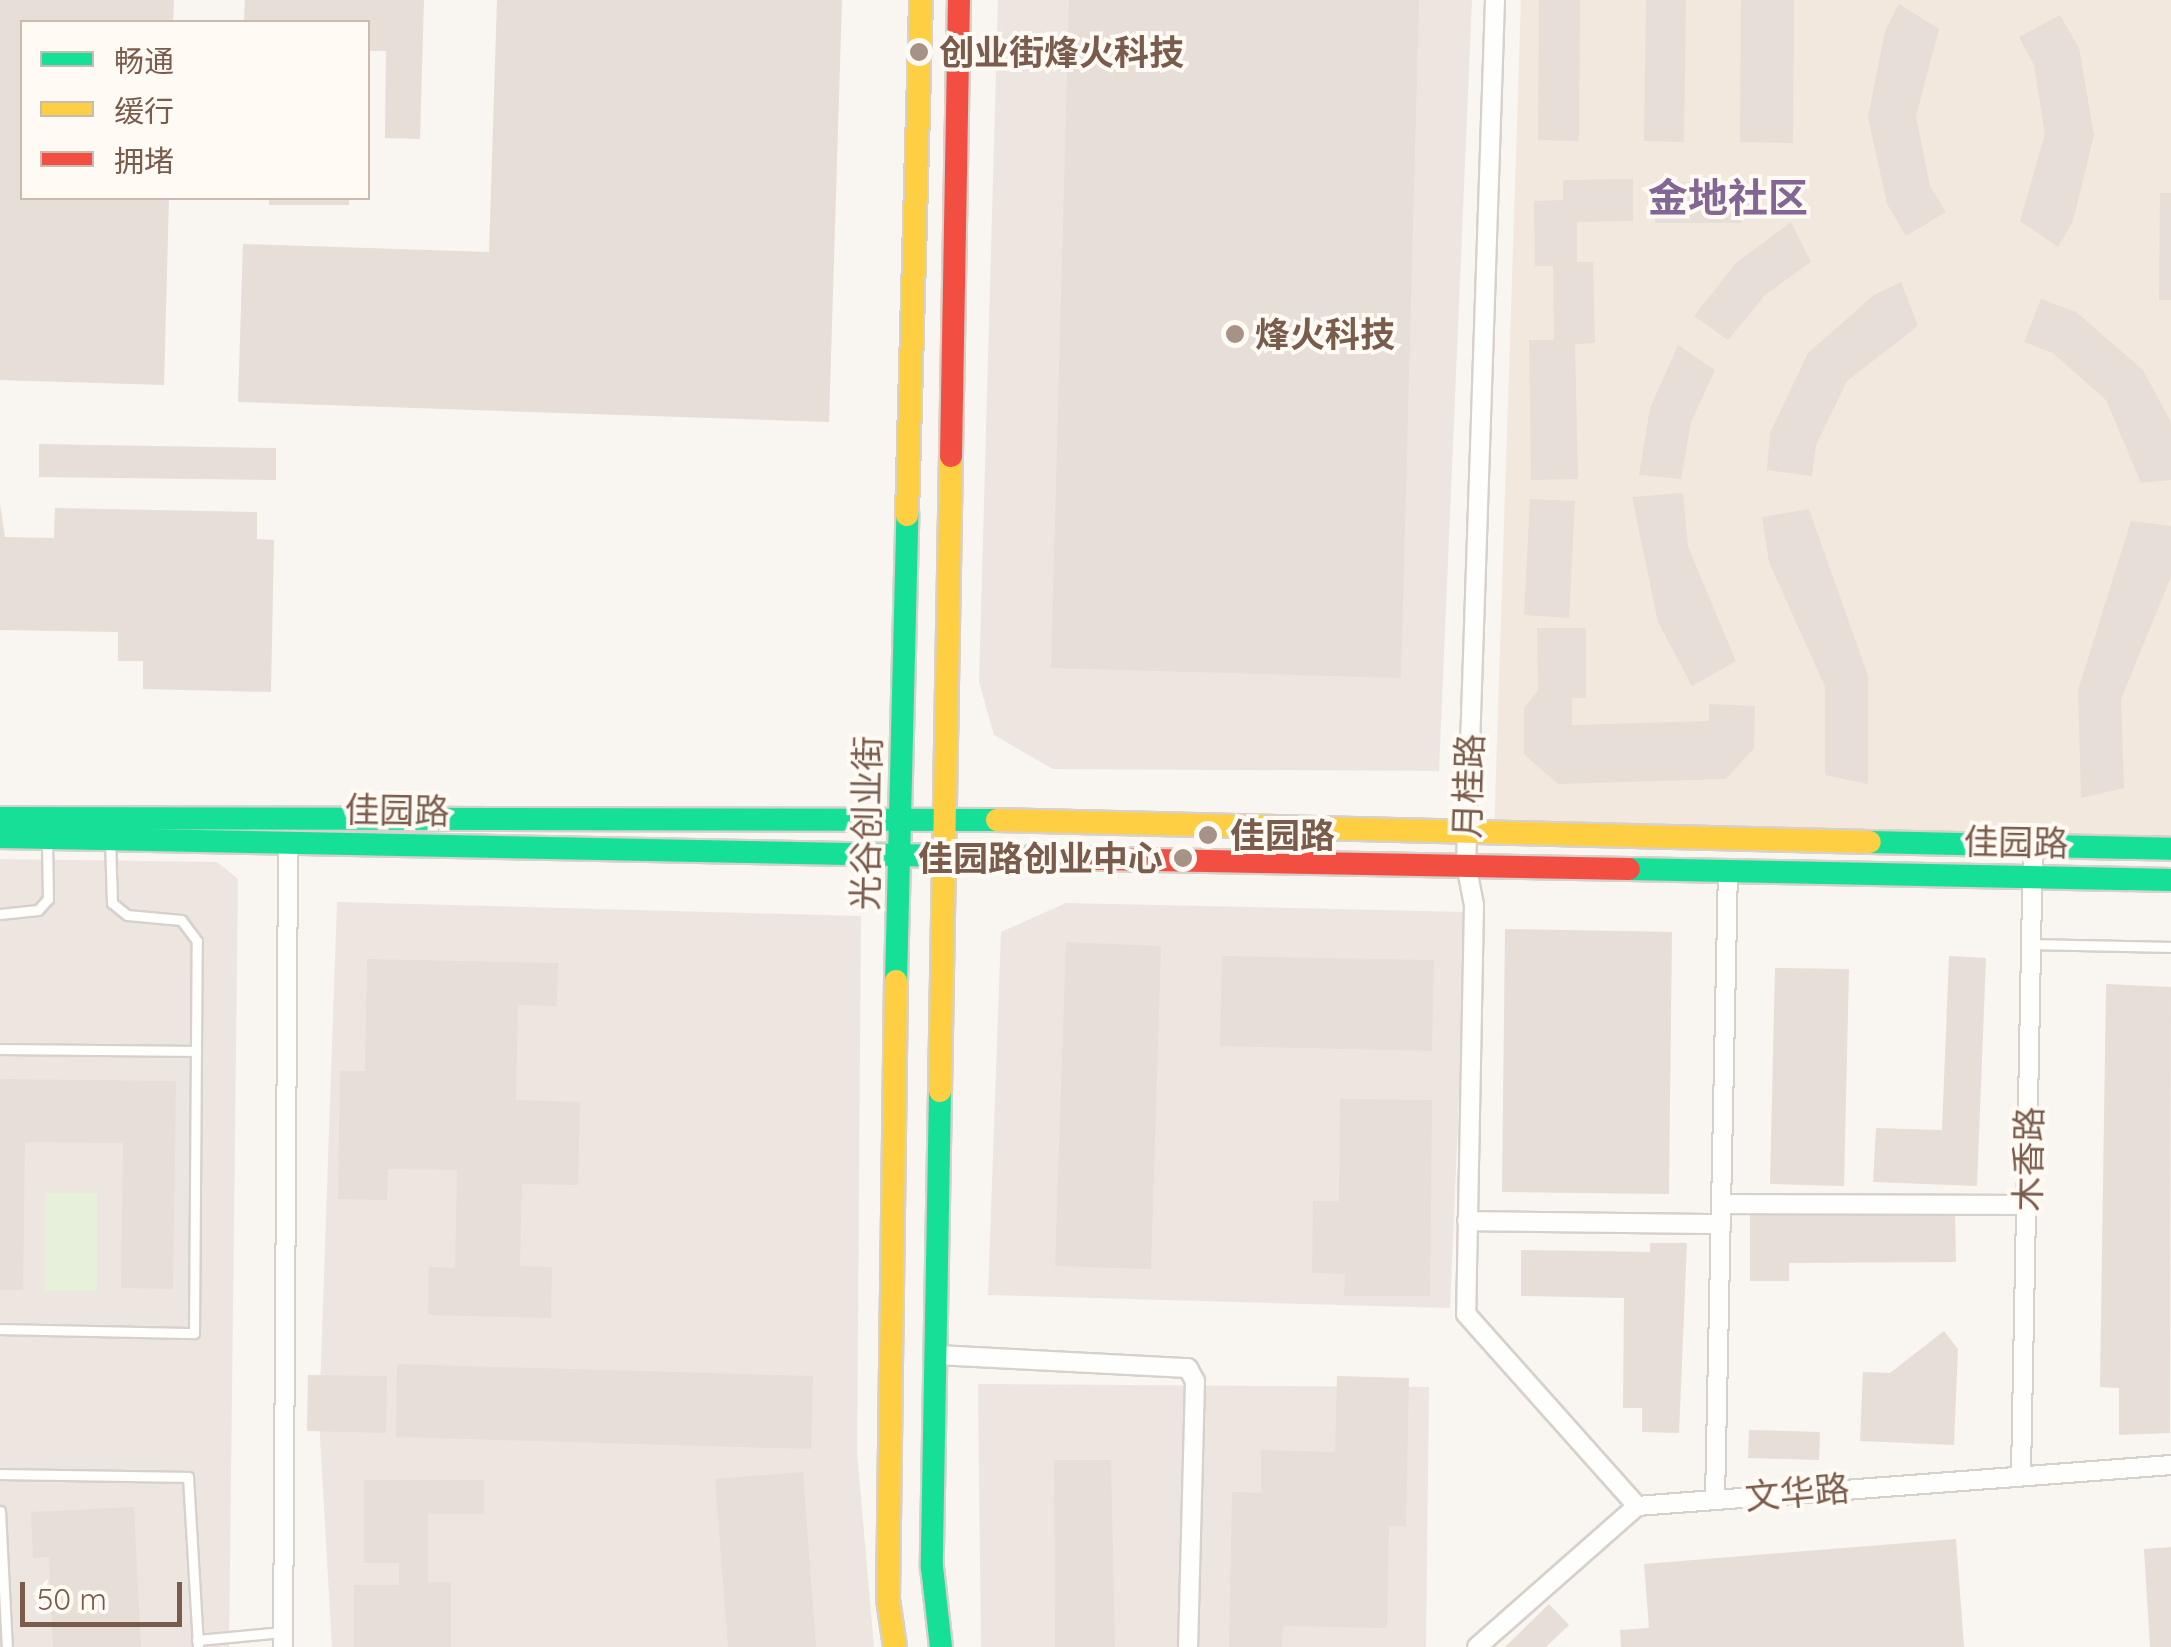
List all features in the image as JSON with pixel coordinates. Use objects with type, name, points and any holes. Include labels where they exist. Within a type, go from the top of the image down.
[{"type":"street","name":"光谷创业街","points":[[895,1647],[888,1599],[901,856],[898,822],[921,0]]},
{"type":"street","points":[[941,1647],[932,1567],[950,821],[959,0]]},
{"type":"street","name":"月桂路","points":[[1494,0],[1466,864],[1474,904],[1466,1314],[1637,1506]]},
{"type":"street","name":"佳园路","points":[[0,818],[950,821],[2171,848]]},
{"type":"street","name":"佳园路","points":[[0,837],[2171,880]]},
{"type":"street","points":[[282,1640],[288,843]]},
{"type":"street","name":"木香路","points":[[2022,1473],[2033,846]]},
{"type":"street","points":[[1715,1499],[1728,870]]},
{"type":"street","points":[[1721,1204],[2027,1205]]},
{"type":"street","points":[[1468,1221],[1720,1224]]},
{"type":"street","points":[[937,1355],[1188,1368],[1195,1381],[1188,1647]]},
{"type":"street","name":"文华路","points":[[1637,1506],[2171,1464]]},
{"type":"street","points":[[1476,1647],[1637,1506]]},
{"type":"lane","points":[[0,914],[38,910],[48,899],[47,838]]},
{"type":"lane","points":[[0,1329],[194,1333],[197,942],[181,920],[127,914],[112,903],[110,840]]},
{"type":"lane","points":[[2032,944],[2171,948]]},
{"type":"lane","points":[[0,1049],[196,1052]]},
{"type":"lane","points":[[0,1474],[188,1476],[198,1643],[282,1640]]},
{"type":"lane","points":[[0,1511],[7,1647]]},
{"type":"shaded area","name":"烽火科技","points":[[998,0],[1472,0],[1439,771],[1053,769],[994,735],[979,682]]},
{"type":"shaded area","points":[[1521,0],[2171,0],[2171,836],[1494,834]]},
{"type":"shaded area","points":[[0,859],[217,862],[238,879],[229,1647],[0,1647]]},
{"type":"shaded area","points":[[337,902],[861,916],[857,1452],[874,1647],[332,1647],[319,1419]]},
{"type":"shaded area","points":[[1066,903],[1467,912],[1450,1308],[988,1295],[1001,932]]},
{"type":"shaded area","points":[[978,1384],[1429,1387],[1426,1647],[981,1647]]},
{"type":"green space","points":[[45,1193],[97,1193],[97,1291],[45,1291]]},
{"type":"building","points":[[0,0],[174,0],[173,20],[20,20],[20,200],[169,200],[164,385],[0,380]]},
{"type":"building","points":[[245,0],[424,0],[420,139],[385,138],[386,51],[370,51],[370,20],[244,20]]},
{"type":"building","points":[[497,0],[842,0],[829,422],[238,402],[243,244],[489,252]]},
{"type":"building","name":"烽火科技","points":[[1069,0],[1419,0],[1401,678],[1051,668]]},
{"type":"building","points":[[1539,0],[1580,0],[1579,141],[1538,140]]},
{"type":"building","points":[[1646,0],[1686,0],[1684,142],[1644,141]]},
{"type":"building","points":[[1741,0],[1794,0],[1793,143],[1740,142]]},
{"type":"building","points":[[1899,4],[1939,29],[1916,116],[1930,186],[1946,212],[1906,236],[1887,204],[1868,117],[1885,31]]},
{"type":"building","points":[[2060,15],[2079,48],[2094,135],[2073,221],[2058,247],[2020,221],[2045,134],[2034,65],[2019,37]]},
{"type":"building","points":[[1633,179],[1633,221],[1577,222],[1577,262],[1593,262],[1595,343],[1575,344],[1578,479],[1531,480],[1529,340],[1554,340],[1553,266],[1535,266],[1534,201],[1563,200],[1563,180]]},
{"type":"building","points":[[1655,182],[1753,182],[1753,209],[1742,209],[1741,223],[1655,223]]},
{"type":"building","points":[[2160,193],[2171,193],[2171,300],[2159,300]]},
{"type":"building","points":[[269,200],[349,200],[349,205],[269,205]]},
{"type":"building","points":[[1791,222],[1811,262],[1765,295],[1728,340],[1694,316],[1736,263]]},
{"type":"building","points":[[1901,282],[1918,326],[1847,381],[1816,445],[1812,476],[1767,470],[1770,433],[1808,353],[1874,295]]},
{"type":"building","points":[[2041,299],[2076,312],[2143,370],[2171,422],[2171,480],[2141,483],[2106,400],[2053,353],[2024,342]]},
{"type":"building","points":[[1678,345],[1715,370],[1691,422],[1681,479],[1639,475],[1650,408]]},
{"type":"building","points":[[39,444],[276,448],[276,480],[39,477]]},
{"type":"building","points":[[1683,493],[1688,547],[1736,661],[1692,686],[1658,622],[1632,497]]},
{"type":"building","points":[[1530,499],[1575,501],[1569,618],[1524,615]]},
{"type":"building","points":[[0,504],[5,537],[54,538],[55,508],[257,512],[257,539],[274,540],[271,692],[143,689],[143,661],[118,661],[118,632],[0,630]]},
{"type":"building","points":[[1809,509],[1868,676],[1868,784],[1825,775],[1825,687],[1769,562],[1762,517]]},
{"type":"building","points":[[2131,521],[2171,526],[2171,577],[2121,699],[2124,788],[2081,798],[2078,690]]},
{"type":"building","points":[[1537,628],[1586,628],[1586,698],[1572,698],[1572,725],[1709,721],[1709,704],[1755,706],[1754,748],[1726,779],[1558,784],[1524,754],[1524,708],[1538,690]]},
{"type":"building","points":[[1505,929],[1672,932],[1669,1194],[1502,1192]]},
{"type":"building","points":[[1066,942],[1161,946],[1151,1269],[1055,1266]]},
{"type":"building","points":[[1222,956],[1434,960],[1432,1051],[1220,1046]]},
{"type":"building","points":[[1949,956],[1986,958],[1977,1186],[1873,1182],[1876,1128],[1942,1130]]},
{"type":"building","points":[[367,959],[558,963],[557,1006],[518,1005],[516,1100],[580,1102],[578,1185],[522,1184],[520,1266],[552,1267],[551,1318],[428,1315],[429,1267],[455,1268],[457,1170],[388,1169],[387,1200],[338,1199],[340,1071],[365,1071]]},
{"type":"building","points":[[1775,968],[1849,969],[1844,1186],[1770,1184]]},
{"type":"building","points":[[2106,984],[2171,987],[2170,1433],[2119,1435],[2119,1388],[2100,1387]]},
{"type":"building","points":[[0,1079],[176,1081],[173,1289],[121,1288],[123,1143],[25,1142],[23,1290],[0,1290]]},
{"type":"building","points":[[1340,1099],[1432,1100],[1430,1296],[1344,1296],[1345,1274],[1312,1273],[1313,1201],[1339,1201]]},
{"type":"building","points":[[1750,1213],[1955,1213],[1956,1262],[1789,1263],[1789,1281],[1750,1281]]},
{"type":"building","points":[[1650,1243],[1687,1243],[1679,1433],[1642,1432],[1642,1408],[1623,1408],[1624,1298],[1521,1296],[1521,1250],[1650,1252]]},
{"type":"building","points":[[1944,1331],[1958,1349],[1954,1445],[1860,1441],[1863,1372],[1890,1373]]},
{"type":"building","points":[[397,1364],[813,1376],[811,1449],[396,1437]]},
{"type":"building","points":[[308,1375],[387,1376],[386,1433],[307,1431]]},
{"type":"building","points":[[1337,1376],[1409,1378],[1406,1526],[1389,1526],[1387,1628],[1283,1626],[1282,1647],[1229,1647],[1232,1492],[1261,1493],[1261,1450],[1335,1452]]},
{"type":"building","points":[[1749,1430],[1820,1432],[1819,1460],[1748,1458]]},
{"type":"building","points":[[1054,1460],[1111,1460],[1115,1647],[1055,1647]]},
{"type":"building","points":[[803,1472],[816,1647],[728,1647],[715,1479]]},
{"type":"building","points":[[364,1480],[484,1480],[484,1514],[428,1514],[428,1582],[451,1582],[451,1647],[354,1647],[354,1585],[399,1585],[399,1563],[364,1563]]},
{"type":"building","points":[[134,1507],[141,1647],[53,1647],[49,1557],[33,1558],[31,1512]]},
{"type":"building","points":[[1956,1539],[1964,1647],[1621,1647],[1620,1630],[1649,1628],[1644,1564]]},
{"type":"building","points":[[2171,1547],[2171,1647],[2150,1647],[2144,1549]]},
{"type":"building","points":[[1549,1604],[1569,1625],[1546,1647],[1505,1647]]},
{"type":"traffic: fast","points":[[896,981],[907,515]]},
{"type":"traffic: fast","points":[[0,818],[997,820]]},
{"type":"traffic: fast","points":[[0,837],[1049,858]]},
{"type":"traffic: fast","points":[[1870,842],[2171,849]]},
{"type":"traffic: fast","points":[[1629,869],[2171,880]]},
{"type":"traffic: fast","points":[[940,1091],[932,1567],[941,1647]]},
{"type":"traffic: slow","points":[[907,515],[921,0]]},
{"type":"traffic: slow","points":[[940,1091],[951,456]]},
{"type":"traffic: slow","points":[[997,820],[1870,842]]},
{"type":"traffic: slow","points":[[895,1647],[888,1599],[896,981]]},
{"type":"traffic: jam","points":[[951,456],[959,0]]},
{"type":"traffic: jam","points":[[1049,858],[1629,869]]},
{"type":"place","name":"创业街烽火科技","points":[[919,52]]},
{"type":"place","name":"烽火科技","points":[[1235,334]]},
{"type":"place","name":"佳园路","points":[[1208,835]]},
{"type":"place","name":"佳园路创业中心","points":[[1183,858]]},
{"type":"district","name":"金地社区","points":[[1728,197]]}]
